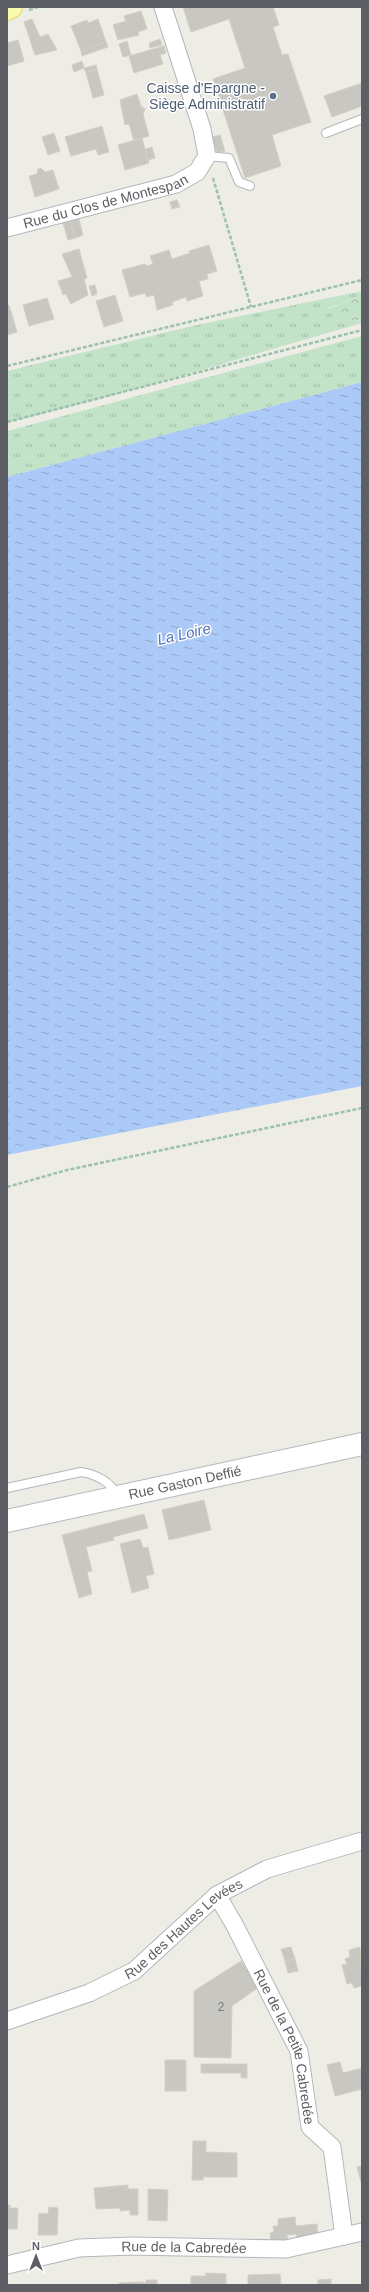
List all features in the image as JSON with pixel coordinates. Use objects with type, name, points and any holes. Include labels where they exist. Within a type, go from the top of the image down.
[{"type":"main road","points":[[7,8],[11,7]]},
{"type":"main road","name":"Rue Gaston Deffié","points":[[7,1521],[362,1444]]},
{"type":"street","points":[[163,7],[202,129],[207,156]]},
{"type":"street","name":"Rue du Clos de Montespan","points":[[7,228],[176,184],[197,172],[207,156]]},
{"type":"street","name":"Rue des Hautes Levées","points":[[7,2021],[89,1993],[134,1971],[217,1895],[267,1869],[362,1841]]},
{"type":"street","name":"Rue de la Petite Cabredée","points":[[217,1895],[234,1924],[299,2051],[310,2127],[332,2147],[344,2236]]},
{"type":"street","name":"Rue de la Cabredée","points":[[7,2265],[79,2248],[132,2246],[286,2249],[362,2232]]},
{"type":"lane","points":[[326,133],[362,119]]},
{"type":"lane","points":[[207,156],[229,158],[239,182],[250,186]]},
{"type":"lane","points":[[7,1488],[81,1472],[92,1474],[114,1488],[118,1496]]},
{"type":"path","points":[[207,156],[250,307]]},
{"type":"path","points":[[7,366],[362,280]]},
{"type":"path","points":[[7,422],[362,330]]},
{"type":"path","points":[[7,1187],[67,1170],[362,1108]]},
{"type":"green space","points":[[362,291],[362,296],[328,308],[347,321],[362,320],[362,323],[140,388],[7,423],[7,371],[192,326]]},
{"type":"green space","points":[[362,296],[362,320],[347,321],[328,309]]},
{"type":"green space","points":[[362,336],[362,382],[7,477],[7,431]]},
{"type":"water","name":"La Loire","points":[[362,382],[362,1086],[7,1155],[7,477]]},
{"type":"building","points":[[183,7],[273,7],[279,25],[273,27],[282,55],[288,54],[311,122],[272,135],[281,166],[245,178],[213,79],[245,68],[229,19],[191,32]]},
{"type":"building","points":[[141,11],[147,29],[138,32],[139,35],[118,40],[113,25],[126,21],[124,16]]},
{"type":"building","points":[[32,19],[40,37],[48,34],[57,50],[35,55],[24,22]]},
{"type":"building","points":[[98,19],[106,42],[81,51],[71,26],[87,20],[88,23]]},
{"type":"building","points":[[160,39],[162,45],[150,48],[149,43]]},
{"type":"building","points":[[18,40],[24,61],[7,66],[7,43]]},
{"type":"building","points":[[127,41],[131,55],[123,57],[119,44]]},
{"type":"building","points":[[106,42],[108,47],[82,56],[81,51]]},
{"type":"building","points":[[164,46],[166,53],[160,55],[163,64],[134,73],[129,56]]},
{"type":"building","points":[[82,61],[84,68],[74,72],[72,65]]},
{"type":"building","points":[[96,65],[97,69],[86,73],[84,68]]},
{"type":"building","points":[[97,69],[104,95],[93,98],[86,73]]},
{"type":"building","points":[[362,83],[362,106],[332,117],[324,96]]},
{"type":"building","points":[[137,94],[141,106],[145,109],[143,114],[149,136],[134,141],[129,124],[125,125],[120,100]]},
{"type":"building","points":[[102,126],[109,152],[98,155],[96,149],[71,156],[65,137]]},
{"type":"building","points":[[54,133],[60,151],[48,155],[42,137]]},
{"type":"building","points":[[220,135],[225,151],[217,153],[212,137]]},
{"type":"building","points":[[142,138],[149,163],[125,170],[118,145]]},
{"type":"building","points":[[152,147],[155,158],[148,160],[145,149]]},
{"type":"building","points":[[41,168],[45,172],[53,170],[59,189],[35,197],[29,176],[37,174],[38,169]]},
{"type":"building","points":[[177,200],[180,207],[172,209],[170,202]]},
{"type":"building","points":[[79,219],[83,235],[75,238],[70,221]]},
{"type":"building","points":[[70,221],[75,238],[68,240],[63,223]]},
{"type":"building","points":[[209,245],[217,271],[207,274],[208,279],[199,281],[203,296],[187,301],[186,297],[172,302],[173,305],[157,310],[154,295],[147,297],[145,293],[130,297],[122,270],[145,264],[146,266],[153,264],[150,256],[169,250],[172,259],[190,253],[189,251]]},
{"type":"building","points":[[79,249],[87,278],[84,279],[88,295],[71,304],[66,294],[63,295],[58,281],[72,277],[62,254]]},
{"type":"building","points":[[95,285],[97,294],[92,296],[89,286]]},
{"type":"building","points":[[115,295],[123,321],[104,327],[96,301]]},
{"type":"building","points":[[47,298],[54,319],[29,326],[23,305]]},
{"type":"building","points":[[9,305],[17,332],[7,335],[7,306]]},
{"type":"building","points":[[204,1500],[211,1530],[169,1540],[162,1510]]},
{"type":"building","points":[[144,1514],[148,1528],[113,1537],[114,1540],[86,1547],[92,1571],[87,1572],[92,1594],[79,1598],[62,1535]]},
{"type":"building","points":[[140,1539],[143,1548],[148,1547],[154,1574],[146,1576],[149,1588],[132,1593],[120,1544]]},
{"type":"building","points":[[291,1947],[295,1959],[285,1961],[281,1949]]},
{"type":"building","points":[[360,1947],[362,1986],[354,1988],[352,1983],[347,1984],[342,1965],[347,1964],[345,1959],[350,1957],[349,1950]]},
{"type":"building","points":[[295,1959],[298,1971],[288,1973],[285,1961]]},
{"type":"building","points":[[241,1961],[259,1987],[232,2006],[231,2058],[194,2057],[194,1991]]},
{"type":"building","points":[[165,2060],[186,2060],[186,2091],[165,2091]]},
{"type":"building","points":[[340,2062],[343,2073],[362,2068],[362,2089],[335,2096],[327,2065]]},
{"type":"building","points":[[201,2064],[247,2064],[247,2078],[241,2078],[241,2073],[201,2073]]},
{"type":"building","points":[[193,2141],[206,2141],[206,2152],[237,2153],[237,2177],[203,2177],[203,2180],[192,2180]]},
{"type":"building","points":[[362,2166],[362,2182],[361,2182],[357,2167]]},
{"type":"building","points":[[128,2185],[128,2189],[138,2189],[138,2215],[130,2215],[130,2210],[120,2211],[120,2208],[96,2209],[94,2188]]},
{"type":"building","points":[[148,2189],[168,2190],[167,2221],[148,2220]]},
{"type":"building","points":[[7,2205],[10,2205],[10,2208],[18,2208],[17,2229],[7,2229]]},
{"type":"building","points":[[49,2207],[58,2208],[57,2235],[38,2235],[39,2213],[48,2214]]},
{"type":"building","points":[[295,2217],[296,2226],[317,2224],[318,2236],[297,2239],[296,2234],[287,2235],[288,2242],[271,2242],[270,2233],[274,2232],[273,2226],[278,2226],[278,2219]]},
{"type":"building","points":[[206,2273],[226,2274],[226,2285],[191,2285],[191,2276],[206,2276]]},
{"type":"building","points":[[280,2274],[281,2285],[248,2285],[248,2275]]},
{"type":"building","points":[[331,2279],[331,2285],[318,2285],[318,2280]]},
{"type":"building","points":[[146,2280],[157,2280],[157,2285],[140,2285],[140,2282],[146,2283]]},
{"type":"building","points":[[140,2282],[140,2285],[119,2285],[119,2283]]},
{"type":"place","name":"Caisse d'Epargne - Siège Administratif","points":[[273,96]]}]
